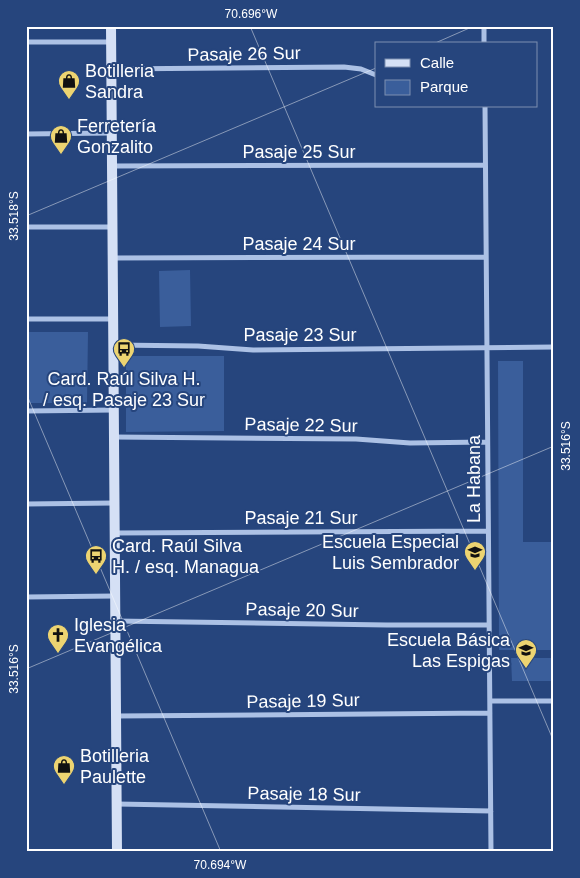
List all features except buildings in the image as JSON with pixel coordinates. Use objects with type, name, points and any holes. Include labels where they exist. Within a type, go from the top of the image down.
[{"type":"main road","points":[[111,26],[117,852]]},
{"type":"street","points":[[484,26],[484,42]]},
{"type":"street","points":[[26,42],[111,42]]},
{"type":"street","name":"Pasaje 26 Sur","points":[[111,69],[344,67],[361,69],[375,75]]},
{"type":"street","name":"La Habana","points":[[485,108],[491,852]]},
{"type":"street","points":[[26,134],[112,133]]},
{"type":"street","name":"Pasaje 25 Sur","points":[[112,166],[485,165]]},
{"type":"street","points":[[26,228],[112,227]]},
{"type":"street","name":"Pasaje 24 Sur","points":[[113,258],[486,257]]},
{"type":"street","points":[[26,319],[113,319]]},
{"type":"street","name":"Pasaje 23 Sur","points":[[113,345],[198,346],[253,350],[554,347]]},
{"type":"street","points":[[26,411],[114,410]]},
{"type":"street","name":"Pasaje 22 Sur","points":[[114,437],[356,439],[410,443],[487,442]]},
{"type":"street","points":[[26,504],[114,503]]},
{"type":"street","name":"Pasaje 21 Sur","points":[[115,533],[488,531]]},
{"type":"street","points":[[26,597],[115,596]]},
{"type":"street","name":"Pasaje 20 Sur","points":[[115,622],[489,625]]},
{"type":"street","points":[[490,701],[554,701]]},
{"type":"street","name":"Pasaje 19 Sur","points":[[116,716],[490,713]]},
{"type":"street","name":"Pasaje 18 Sur","points":[[117,804],[490,811]]},
{"type":"green space","points":[[190,270],[191,326],[160,327],[159,271]]},
{"type":"green space","points":[[26,332],[88,332],[87,403],[26,403]]},
{"type":"green space","points":[[126,356],[224,356],[224,431],[126,432]]},
{"type":"green space","points":[[498,361],[523,361],[523,542],[554,542],[554,650],[499,650]]},
{"type":"green space","points":[[511,658],[554,658],[554,681],[512,681]]},
{"type":"place","name":"Botilleria Sandra","points":[[69,100]]},
{"type":"place","name":"Ferretería Gonzalito","points":[[61,155]]},
{"type":"place","name":"Card. Raúl Silva H. / esq. Pasaje 23 Sur","points":[[124,368]]},
{"type":"place","name":"Escuela Especial Luis Sembrador","points":[[475,571]]},
{"type":"place","name":"Card. Raúl Silva H. / esq. Managua","points":[[96,575]]},
{"type":"place","name":"Iglesia Evangélica","points":[[58,654]]},
{"type":"place","name":"Escuela Básica Las Espigas","points":[[526,669]]},
{"type":"place","name":"Botilleria Paulette","points":[[64,785]]}]
